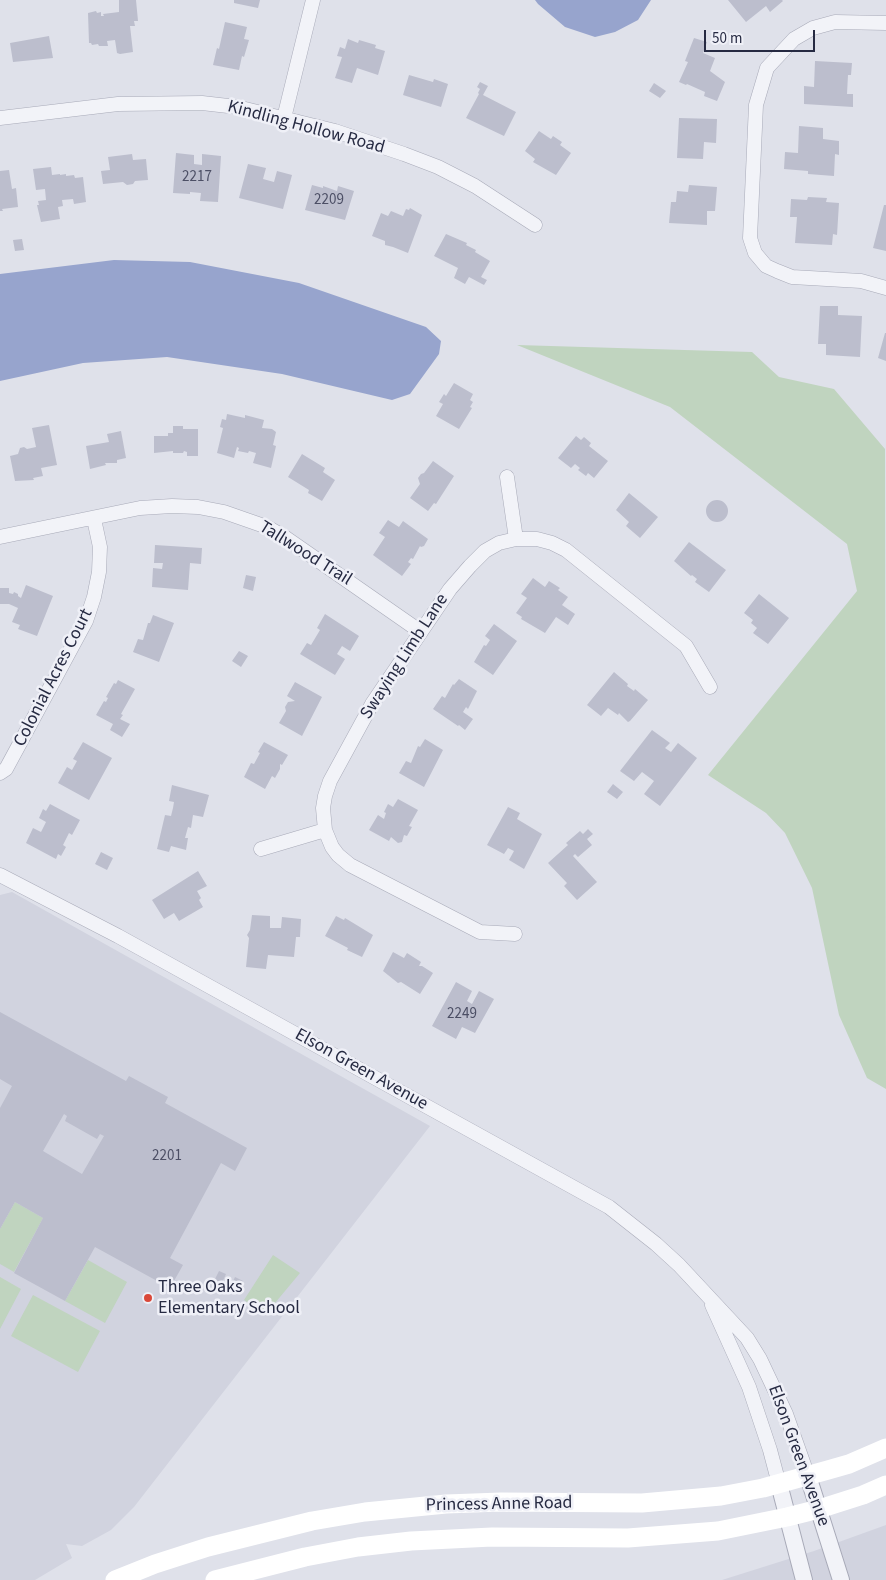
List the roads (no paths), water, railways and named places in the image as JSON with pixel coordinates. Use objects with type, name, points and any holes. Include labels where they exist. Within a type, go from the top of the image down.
[{"type":"main road","name":"Princess Anne Road","points":[[115,1580],[155,1564],[225,1542],[312,1521],[365,1512],[420,1506],[474,1503],[596,1504],[668,1502],[721,1496],[808,1476],[849,1464],[886,1448]]},
{"type":"main road","name":"Princess Anne Road","points":[[215,1580],[305,1557],[358,1547],[402,1542],[492,1536],[600,1538],[659,1536],[718,1530],[819,1509],[886,1485]]},
{"type":"street","points":[[284,118],[314,0]]},
{"type":"street","points":[[886,24],[835,22],[813,28],[794,39],[767,68],[756,105],[750,238],[755,253],[766,266],[777,272],[792,277],[861,281],[886,288]]},
{"type":"street","name":"Kindling Hollow Road","points":[[0,118],[118,104],[159,102],[202,103],[236,107],[336,131],[438,167],[475,186],[535,225]]},
{"type":"street","points":[[507,477],[516,539]]},
{"type":"street","name":"Tallwood Trail","points":[[0,537],[140,508],[198,507],[224,512],[245,518],[283,536],[421,632]]},
{"type":"street","name":"Colonial Acres Court","points":[[0,773],[6,769],[86,621],[94,597],[99,572],[100,547],[94,519]]},
{"type":"street","name":"Swaying Limb Lane","points":[[515,934],[480,932],[350,865],[332,847],[325,830],[323,808],[330,781],[372,704],[450,589],[485,551],[499,543],[516,539],[537,539],[552,543],[566,550],[686,646],[710,687]]},
{"type":"street","points":[[260,849],[325,830]]},
{"type":"street","name":"Elson Green Avenue","points":[[0,875],[127,941],[601,1203],[656,1244],[705,1291],[747,1338],[760,1359],[786,1414],[841,1580]]},
{"type":"street","name":"Elson Green Avenue","points":[[705,1291],[749,1387],[770,1450],[804,1580]]},
{"type":"water","points":[[535,0],[651,0],[638,20],[615,32],[595,37],[565,27]]},
{"type":"water","points":[[114,260],[190,262],[299,283],[426,327],[441,341],[439,354],[410,394],[392,400],[282,374],[167,357],[83,363],[0,381],[0,274]]},
{"type":"place","name":"Three Oaks Elementary School","points":[[148,1298]]}]
